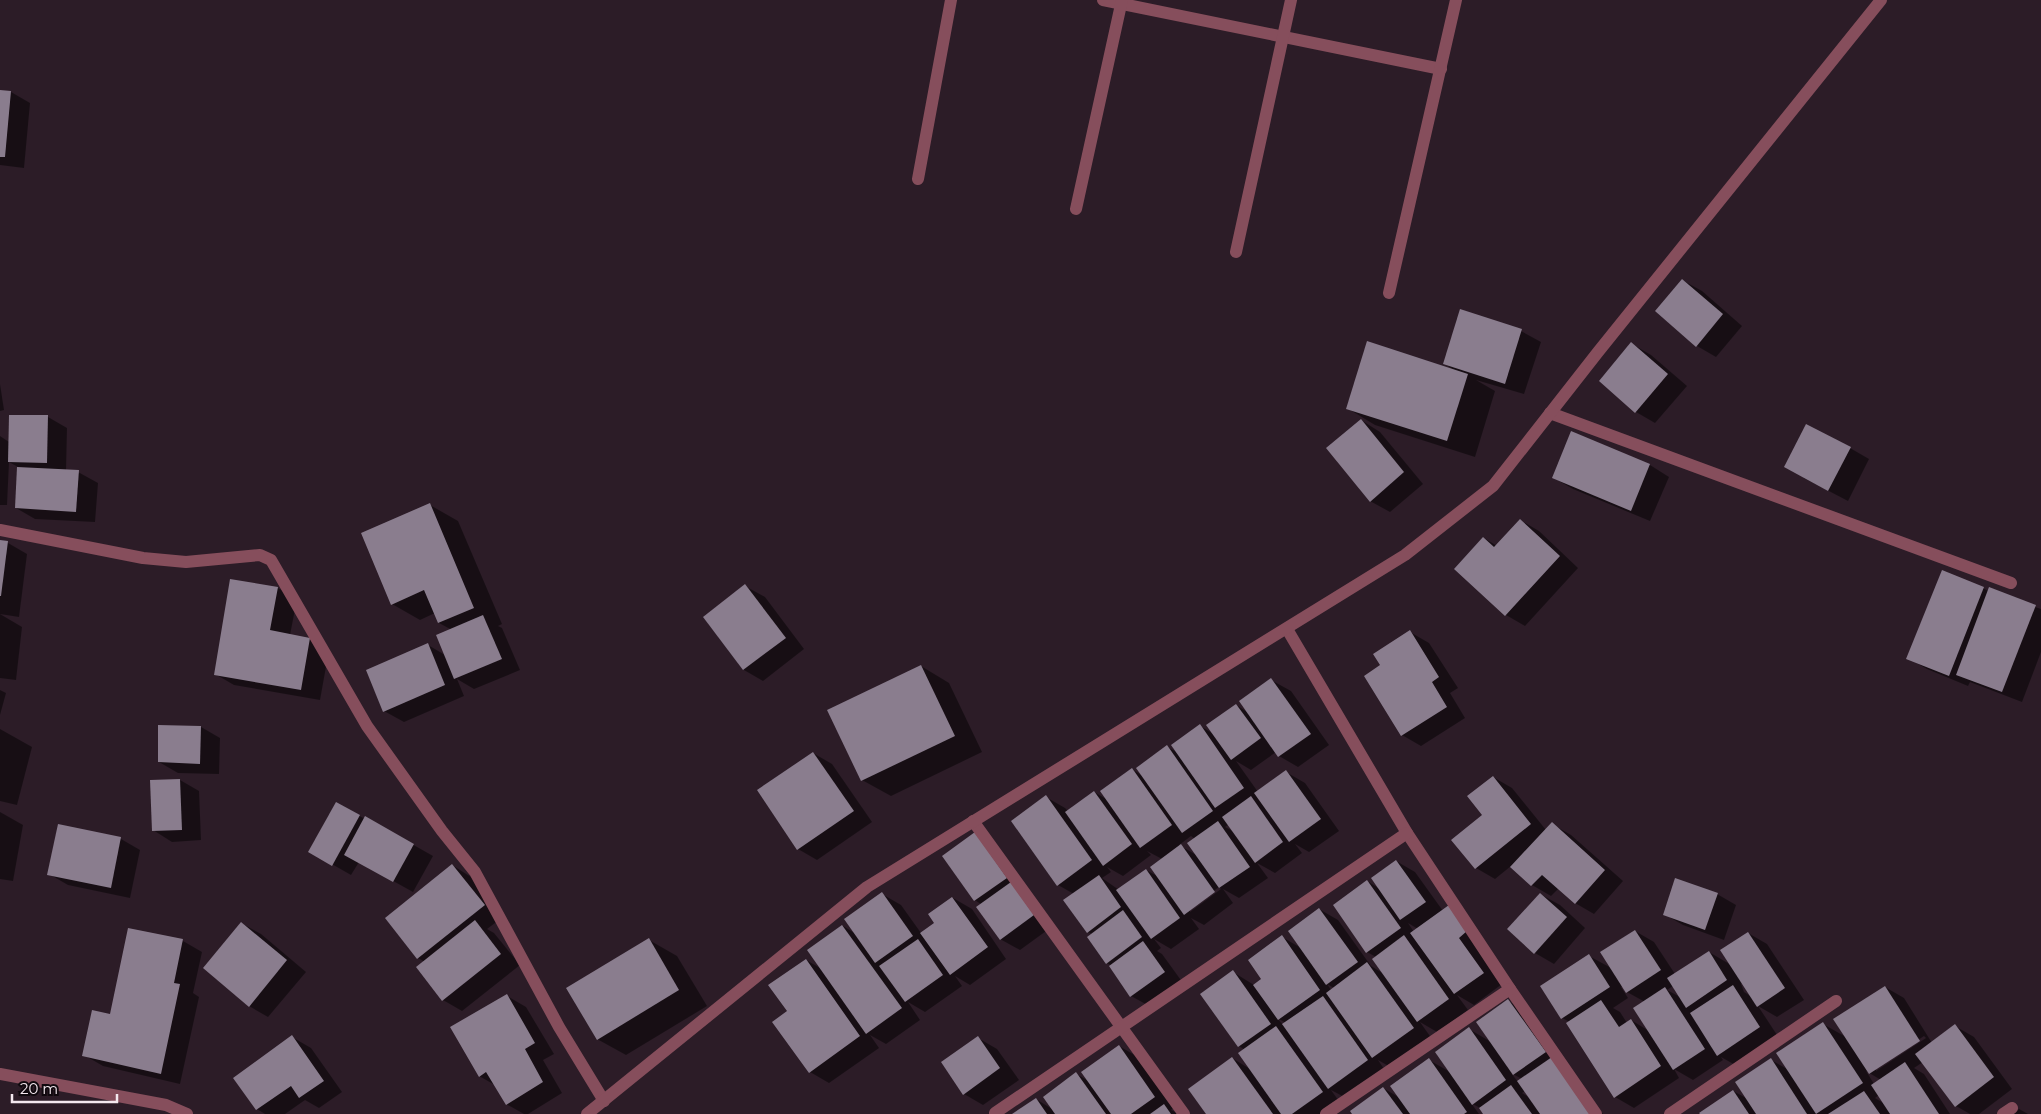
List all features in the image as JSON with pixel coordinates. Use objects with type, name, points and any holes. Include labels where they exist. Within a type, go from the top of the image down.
[{"type":"street","points":[[918,179],[951,0]]},
{"type":"street","points":[[1103,0],[1121,2],[1441,69]]},
{"type":"street","points":[[1236,252],[1291,0]]},
{"type":"street","points":[[1389,293],[1456,0]]},
{"type":"street","points":[[591,1113],[867,886],[1405,555],[1494,486],[1550,413],[1881,0]]},
{"type":"street","points":[[1076,209],[1121,2]]},
{"type":"street","points":[[1550,413],[2011,582]]},
{"type":"street","points":[[0,530],[143,558],[186,562],[260,555],[271,560],[367,726],[442,831],[475,872],[559,1027],[604,1101]]},
{"type":"street","points":[[1287,629],[1407,833],[1510,990],[1596,1114]]},
{"type":"street","points":[[973,821],[1184,1114]]},
{"type":"street","points":[[995,1113],[1407,833]]},
{"type":"street","points":[[1326,1114],[1510,990]]},
{"type":"street","points":[[1670,1114],[1836,1001]]},
{"type":"street","points":[[0,1074],[166,1105],[187,1114]]},
{"type":"building","points":[[0,90],[11,91],[5,157],[0,157]]},
{"type":"building","points":[[1682,279],[1723,314],[1696,347],[1655,311]]},
{"type":"building","points":[[1460,309],[1522,329],[1505,384],[1443,364]]},
{"type":"building","points":[[1367,341],[1468,374],[1447,441],[1346,409]]},
{"type":"building","points":[[1631,342],[1668,374],[1635,413],[1599,381]]},
{"type":"building","points":[[9,415],[48,415],[47,463],[8,462]]},
{"type":"building","points":[[1361,419],[1404,472],[1370,502],[1326,448]]},
{"type":"building","points":[[1806,424],[1851,447],[1828,491],[1784,467]]},
{"type":"building","points":[[1571,431],[1650,464],[1631,511],[1552,478]]},
{"type":"building","points":[[17,467],[79,470],[76,512],[15,508]]},
{"type":"building","points":[[430,503],[474,608],[438,623],[424,590],[391,605],[361,533]]},
{"type":"building","points":[[1520,519],[1560,556],[1505,616],[1454,569],[1483,537],[1494,547]]},
{"type":"building","points":[[0,540],[8,541],[1,596],[0,596]]},
{"type":"building","points":[[1942,570],[1984,587],[1949,676],[1906,659]]},
{"type":"building","points":[[230,579],[278,587],[270,630],[310,638],[301,690],[214,675]]},
{"type":"building","points":[[745,584],[786,638],[743,670],[703,617]]},
{"type":"building","points":[[1989,587],[2036,605],[2002,692],[1956,675]]},
{"type":"building","points":[[483,615],[502,659],[454,679],[436,635]]},
{"type":"building","points":[[1410,630],[1439,677],[1432,682],[1447,707],[1401,736],[1364,676],[1380,665],[1373,654]]},
{"type":"building","points":[[428,643],[445,685],[383,712],[366,670]]},
{"type":"building","points":[[921,665],[955,736],[861,781],[827,710]]},
{"type":"building","points":[[1271,678],[1311,734],[1278,757],[1239,701]]},
{"type":"building","points":[[1236,704],[1261,738],[1231,760],[1206,725]]},
{"type":"building","points":[[1200,724],[1244,788],[1215,808],[1171,745]]},
{"type":"building","points":[[158,725],[201,726],[200,764],[158,762]]},
{"type":"building","points":[[1167,745],[1213,811],[1182,833],[1136,768]]},
{"type":"building","points":[[813,752],[854,811],[797,850],[757,790]]},
{"type":"building","points":[[1132,768],[1172,825],[1140,848],[1100,791]]},
{"type":"building","points":[[1286,770],[1321,819],[1289,842],[1254,793]]},
{"type":"building","points":[[1493,776],[1531,824],[1475,869],[1451,840],[1482,815],[1467,796]]},
{"type":"building","points":[[180,779],[182,830],[152,831],[150,780]]},
{"type":"building","points":[[1094,791],[1132,844],[1103,866],[1065,812]]},
{"type":"building","points":[[1046,795],[1092,860],[1057,886],[1011,821]]},
{"type":"building","points":[[1251,796],[1283,842],[1255,863],[1222,817]]},
{"type":"building","points":[[336,802],[360,815],[332,866],[308,852]]},
{"type":"building","points":[[365,816],[414,844],[393,882],[344,855]]},
{"type":"building","points":[[1218,821],[1250,867],[1219,888],[1187,843]]},
{"type":"building","points":[[1552,822],[1605,870],[1575,904],[1542,875],[1531,886],[1510,867]]},
{"type":"building","points":[[58,824],[121,837],[111,888],[47,875]]},
{"type":"building","points":[[975,832],[1007,878],[974,901],[942,856]]},
{"type":"building","points":[[1181,844],[1215,892],[1184,915],[1150,867]]},
{"type":"building","points":[[1396,860],[1426,902],[1400,920],[1371,878]]},
{"type":"building","points":[[452,864],[485,905],[417,959],[385,918]]},
{"type":"building","points":[[1146,869],[1180,918],[1151,939],[1116,890]]},
{"type":"building","points":[[1099,875],[1121,907],[1087,933],[1063,900]]},
{"type":"building","points":[[1675,878],[1718,893],[1705,930],[1663,915]]},
{"type":"building","points":[[1367,880],[1401,928],[1366,953],[1333,905]]},
{"type":"building","points":[[1011,882],[1034,915],[1000,940],[976,907]]},
{"type":"building","points":[[882,892],[913,936],[875,963],[844,919]]},
{"type":"building","points":[[1540,893],[1567,917],[1534,954],[1507,929]]},
{"type":"building","points":[[952,897],[988,947],[950,975],[920,933],[934,923],[928,914]]},
{"type":"building","points":[[1449,905],[1467,931],[1459,938],[1484,973],[1454,994],[1410,933]]},
{"type":"building","points":[[1319,908],[1358,962],[1326,985],[1288,931]]},
{"type":"building","points":[[1123,910],[1142,937],[1106,964],[1087,937]]},
{"type":"building","points":[[475,920],[501,954],[442,1001],[416,967]]},
{"type":"building","points":[[241,922],[287,960],[249,1007],[203,968]]},
{"type":"building","points":[[842,925],[902,1008],[866,1034],[807,950]]},
{"type":"building","points":[[128,928],[183,939],[174,983],[180,984],[161,1074],[82,1056],[92,1010],[110,1014]]},
{"type":"building","points":[[1635,930],[1661,970],[1626,993],[1600,952]]},
{"type":"building","points":[[1748,932],[1785,988],[1757,1007],[1720,950]]},
{"type":"building","points":[[1282,935],[1320,990],[1278,1020],[1253,985],[1261,979],[1248,960]]},
{"type":"building","points":[[1404,935],[1449,999],[1417,1022],[1372,959]]},
{"type":"building","points":[[649,938],[679,990],[597,1040],[566,988]]},
{"type":"building","points":[[918,939],[943,975],[905,1002],[879,966]]},
{"type":"building","points":[[1143,941],[1165,972],[1130,997],[1109,966]]},
{"type":"building","points":[[1709,951],[1727,980],[1686,1008],[1667,978]]},
{"type":"building","points":[[1589,954],[1610,987],[1561,1019],[1540,986]]},
{"type":"building","points":[[806,959],[860,1036],[809,1073],[772,1022],[787,1011],[768,985]]},
{"type":"building","points":[[1367,962],[1414,1028],[1372,1058],[1326,993]]},
{"type":"building","points":[[1233,970],[1271,1024],[1238,1047],[1200,994]]},
{"type":"building","points":[[1733,985],[1760,1027],[1717,1056],[1690,1013]]},
{"type":"building","points":[[1885,986],[1920,1041],[1869,1074],[1833,1019]]},
{"type":"building","points":[[1665,987],[1705,1049],[1673,1070],[1633,1008]]},
{"type":"building","points":[[507,994],[535,1043],[525,1049],[543,1082],[506,1105],[486,1072],[479,1077],[450,1027]]},
{"type":"building","points":[[1323,996],[1368,1060],[1328,1089],[1282,1024]]},
{"type":"building","points":[[1508,999],[1546,1052],[1513,1075],[1476,1022]]},
{"type":"building","points":[[1601,1000],[1619,1027],[1631,1019],[1661,1066],[1614,1098],[1566,1023]]},
{"type":"building","points":[[1823,1022],[1863,1083],[1816,1114],[1776,1053]]},
{"type":"building","points":[[1955,1024],[1994,1077],[1955,1107],[1915,1054]]},
{"type":"building","points":[[1276,1026],[1323,1092],[1292,1114],[1281,1114],[1238,1053]]},
{"type":"building","points":[[1469,1027],[1506,1080],[1472,1105],[1435,1052]]},
{"type":"building","points":[[292,1035],[324,1081],[299,1098],[291,1086],[256,1110],[233,1078]]},
{"type":"building","points":[[978,1036],[1000,1068],[963,1095],[941,1062]]},
{"type":"building","points":[[1119,1045],[1155,1097],[1131,1114],[1111,1114],[1081,1072]]},
{"type":"building","points":[[1232,1057],[1273,1114],[1206,1114],[1188,1089]]},
{"type":"building","points":[[1552,1057],[1592,1114],[1540,1114],[1517,1081]]},
{"type":"building","points":[[1429,1058],[1467,1112],[1464,1114],[1410,1114],[1390,1086]]},
{"type":"building","points":[[1771,1058],[1807,1114],[1756,1114],[1735,1082]]},
{"type":"building","points":[[1905,1062],[1939,1114],[1890,1114],[1871,1085]]},
{"type":"building","points":[[1076,1072],[1106,1114],[1055,1114],[1043,1097]]},
{"type":"building","points":[[1511,1085],[1532,1114],[1483,1114],[1479,1108]]},
{"type":"building","points":[[1383,1087],[1403,1114],[1352,1114],[1350,1111]]},
{"type":"building","points":[[1733,1090],[1749,1114],[1699,1113]]},
{"type":"building","points":[[1864,1091],[1880,1114],[1828,1114]]},
{"type":"building","points":[[1036,1098],[1047,1114],[1012,1114]]},
{"type":"building","points":[[1164,1104],[1171,1114],[1150,1114]]}]
